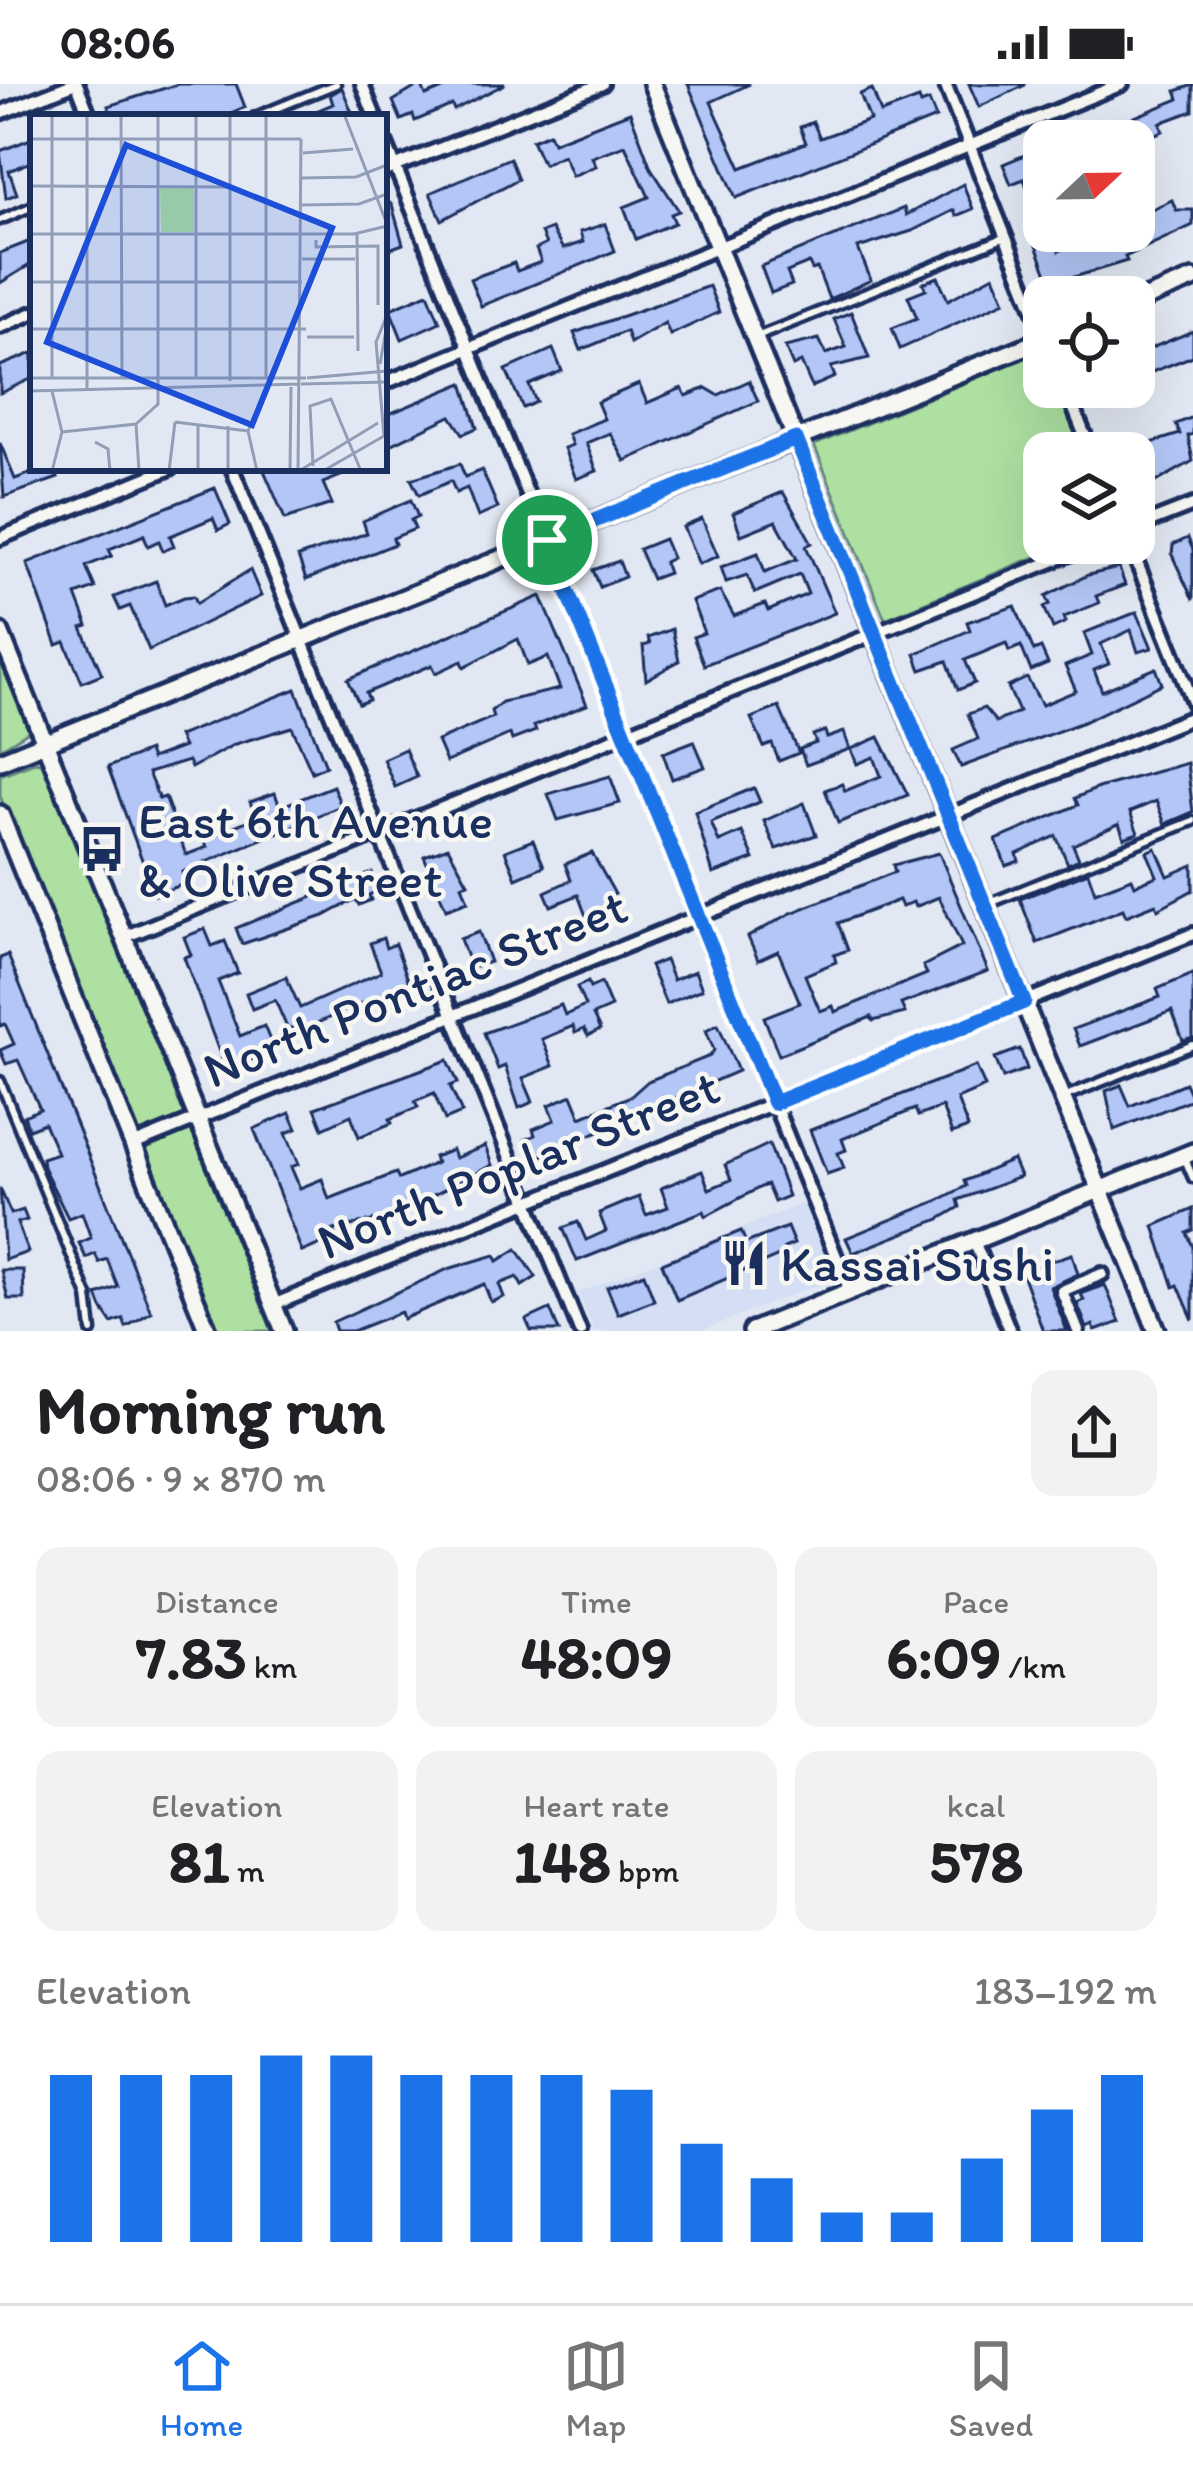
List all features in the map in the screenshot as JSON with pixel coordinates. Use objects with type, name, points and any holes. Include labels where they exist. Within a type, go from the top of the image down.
[{"type":"street","points":[[0,113],[75,84],[89,114]]},
{"type":"street","points":[[362,84],[374,114]]},
{"type":"street","points":[[602,84],[390,169],[469,349],[850,1291]]},
{"type":"street","points":[[652,84],[1157,1331]]},
{"type":"street","points":[[945,84],[1023,281]]},
{"type":"street","points":[[387,382],[1121,84]]},
{"type":"street","points":[[1155,294],[1193,279]]},
{"type":"street","points":[[0,327],[30,315]]},
{"type":"street","points":[[0,761],[1023,345]]},
{"type":"street","points":[[0,538],[164,471]]},
{"type":"street","points":[[233,471],[580,1331]]},
{"type":"street","points":[[1155,520],[1193,505]]},
{"type":"street","points":[[124,937],[1046,564]]},
{"type":"street","points":[[1137,564],[1193,702]]},
{"type":"street","points":[[0,632],[284,1331]]},
{"type":"street","name":"North Pontiac Street","points":[[135,1144],[1193,717]]},
{"type":"street","points":[[0,814],[208,1331]]},
{"type":"street","name":"North Poplar Street","points":[[273,1305],[1193,934]]},
{"type":"street","points":[[752,1331],[1188,1154]]},
{"type":"street","points":[[974,1241],[1010,1331]]},
{"type":"street","points":[[1078,1331],[1062,1291],[1102,1274]]},
{"type":"lane","points":[[262,114],[336,84]]},
{"type":"lane","points":[[0,220],[30,207]]},
{"type":"lane","points":[[755,338],[1006,236]]},
{"type":"lane","points":[[985,905],[1193,821]]},
{"type":"lane","points":[[1063,1097],[1193,1045]]},
{"type":"lane","points":[[0,1081],[88,1296],[92,1331]]},
{"type":"lane","points":[[1188,1154],[1193,1178]]},
{"type":"shaded area","points":[[804,1203],[835,1274],[832,1279],[701,1331],[594,1331],[578,1293]]},
{"type":"green space","points":[[1023,359],[1023,408],[1066,408],[1076,432],[1023,432],[1023,562],[885,619],[814,445]]},
{"type":"green space","points":[[0,660],[29,731],[0,749]]},
{"type":"green space","points":[[37,761],[44,765],[272,1331],[216,1331],[0,796],[0,775]]},
{"type":"building","points":[[178,84],[236,84],[245,107],[229,114],[112,114],[108,106]]},
{"type":"building","points":[[421,84],[426,96],[445,88],[443,84],[505,84],[454,110],[452,105],[415,121],[413,115],[401,120],[393,101]]},
{"type":"building","points":[[688,84],[750,84],[711,102],[741,168],[806,143],[800,127],[813,122],[820,138],[870,120],[860,94],[872,89],[881,113],[919,99],[921,104],[929,101],[936,118],[736,198]]},
{"type":"building","points":[[969,84],[1025,84],[1025,85],[979,107]]},
{"type":"building","points":[[1193,85],[1193,111],[1160,123],[1163,131],[1155,134],[1155,120],[1128,120],[1179,99],[1176,91]]},
{"type":"building","points":[[342,88],[353,114],[309,114],[333,104],[330,95]]},
{"type":"building","points":[[630,112],[651,168],[679,211],[671,214],[675,223],[636,239],[624,207],[649,197],[625,145],[592,157],[596,166],[572,176],[563,155],[543,164],[532,140],[549,133],[553,142]]},
{"type":"building","points":[[30,139],[30,162],[9,171],[17,194],[6,198],[0,151]]},
{"type":"building","points":[[1023,156],[1023,179],[1011,184],[1003,164]]},
{"type":"building","points":[[510,158],[518,179],[442,220],[430,193]]},
{"type":"building","points":[[963,184],[973,209],[956,216],[954,210],[912,231],[858,248],[871,280],[829,299],[817,268],[812,270],[809,263],[787,272],[792,285],[771,293],[761,266],[904,208],[906,215]]},
{"type":"building","points":[[1172,200],[1176,210],[1193,210],[1193,225],[1155,243],[1155,208]]},
{"type":"building","points":[[387,201],[392,205],[403,244],[387,250]]},
{"type":"building","points":[[605,224],[615,251],[481,306],[470,279],[514,263],[517,271],[541,262],[536,249],[546,244],[541,233],[551,229],[563,249],[583,242],[580,232]]},
{"type":"building","points":[[30,241],[30,265],[0,283],[0,253]]},
{"type":"building","points":[[1039,252],[1136,252],[1125,257],[1127,261],[1077,276],[1048,276]]},
{"type":"building","points":[[994,275],[1005,301],[900,349],[892,328],[917,318],[908,296],[926,289],[923,283],[938,277],[948,300]]},
{"type":"building","points":[[709,286],[719,312],[670,335],[665,323],[630,343],[626,331],[581,350],[574,333]]},
{"type":"building","points":[[428,293],[440,322],[402,339],[390,309]]},
{"type":"building","points":[[851,312],[869,358],[831,367],[835,377],[812,387],[801,362],[793,366],[785,347],[819,339],[826,354],[846,347],[834,319]]},
{"type":"building","points":[[1193,331],[1193,356],[1155,371],[1155,346]]},
{"type":"building","points":[[553,349],[562,371],[529,385],[536,402],[523,408],[506,370]]},
{"type":"building","points":[[30,354],[30,379],[0,393],[0,366]]},
{"type":"building","points":[[749,381],[758,401],[625,461],[610,433],[586,443],[597,471],[576,479],[564,448],[572,445],[568,434],[604,419],[597,402],[639,384],[647,403],[682,388],[686,396],[706,388],[718,395]]},
{"type":"building","points":[[463,383],[477,428],[463,434],[451,416],[387,447],[387,415]]},
{"type":"building","points":[[1193,417],[1193,434],[1188,436],[1193,461],[1155,483],[1155,442],[1180,434],[1176,424]]},
{"type":"building","points":[[0,443],[15,479],[34,471],[55,471],[58,478],[4,497]]},
{"type":"building","points":[[460,464],[465,477],[482,470],[498,508],[478,517],[467,488],[456,493],[451,481],[419,495],[411,479]]},
{"type":"building","points":[[264,471],[353,471],[323,483],[332,504],[285,519]]},
{"type":"building","points":[[215,488],[230,524],[218,530],[213,518],[170,536],[174,546],[163,551],[159,541],[148,546],[144,535],[109,549],[112,556],[86,566],[95,588],[76,595],[88,626],[82,628],[102,674],[82,682],[65,642],[57,645],[27,563]]},
{"type":"building","points":[[783,492],[812,543],[806,546],[835,613],[704,665],[693,637],[704,633],[692,601],[720,591],[734,616],[765,604],[768,611],[808,594],[800,574],[755,593],[747,575],[726,582],[721,567],[758,553],[765,572],[797,559],[776,521],[741,535],[733,513]]},
{"type":"building","points":[[411,500],[418,517],[411,520],[415,529],[393,538],[395,544],[306,580],[298,557],[367,533],[363,521]]},
{"type":"building","points":[[702,519],[718,556],[699,564],[683,527]]},
{"type":"building","points":[[1188,538],[1193,550],[1193,600],[1172,555],[1173,545]]},
{"type":"building","points":[[664,539],[672,558],[664,562],[668,573],[652,579],[639,549]]},
{"type":"building","points":[[619,561],[625,577],[600,587],[593,570]]},
{"type":"building","points":[[1119,568],[1125,585],[1096,596],[1099,603],[1064,617],[1066,622],[1053,628],[1044,607],[1050,604],[1046,596],[1088,575]]},
{"type":"building","points":[[250,570],[261,596],[149,650],[130,606],[120,610],[114,597],[156,581],[165,605],[194,596],[197,603]]},
{"type":"building","points":[[541,596],[587,705],[534,726],[536,731],[512,740],[510,734],[446,762],[437,741],[493,717],[491,711],[502,702],[560,689],[548,657],[528,665],[518,639],[464,667],[462,661],[436,673],[432,665],[366,693],[369,700],[359,704],[348,679]]},
{"type":"building","points":[[1015,606],[1034,651],[1041,648],[1048,664],[1031,671],[1021,646],[1009,651],[1006,643],[965,660],[975,683],[958,690],[947,661],[921,670],[915,654],[970,630],[967,622]]},
{"type":"building","points":[[1137,612],[1152,648],[1138,652],[1131,630],[1101,644],[1109,664],[1094,670],[1102,691],[1156,668],[1162,684],[1083,722],[961,767],[953,750],[978,739],[968,714],[984,708],[996,722],[1019,712],[1008,687],[1027,678],[1042,705],[1076,691],[1065,666],[1092,655],[1084,633]]},
{"type":"building","points":[[672,629],[679,661],[646,680],[643,646],[650,644],[648,638]]},
{"type":"building","points":[[296,689],[326,766],[312,772],[292,727],[235,744],[191,768],[188,761],[148,773],[159,799],[165,797],[186,855],[207,847],[204,839],[256,817],[250,802],[275,793],[280,807],[333,786],[341,806],[182,872],[186,883],[155,895],[108,767],[148,751],[151,759],[183,747],[178,736]]},
{"type":"building","points":[[779,707],[799,753],[779,761],[772,744],[764,747],[751,718]]},
{"type":"building","points":[[825,731],[827,738],[844,732],[850,749],[806,765],[800,749],[816,743],[813,735]]},
{"type":"building","points":[[879,737],[908,795],[838,823],[825,790],[842,784],[845,791],[881,776],[874,757],[857,764],[851,749]]},
{"type":"building","points":[[694,741],[705,767],[672,779],[663,753]]},
{"type":"building","points":[[405,749],[417,777],[395,787],[383,759]]},
{"type":"building","points":[[1187,763],[1193,812],[1165,824],[1156,801],[1130,812],[1138,833],[1124,838],[1119,824],[1073,845],[1079,859],[1068,864],[1056,836],[1017,854],[1019,861],[1006,866],[996,840],[1078,805],[1075,798],[1098,788]]},
{"type":"building","points":[[610,776],[620,803],[558,820],[548,794]]},
{"type":"building","points":[[754,788],[760,802],[711,822],[719,842],[742,832],[754,859],[713,874],[695,812]]},
{"type":"building","points":[[804,803],[816,835],[776,849],[764,821]]},
{"type":"building","points":[[533,840],[544,866],[516,878],[505,851]]},
{"type":"building","points":[[448,847],[468,883],[462,885],[468,901],[446,909],[424,856]]},
{"type":"building","points":[[1156,848],[1168,876],[1193,865],[1193,890],[1158,909],[1156,904],[1126,916],[1123,909],[1037,943],[1020,899],[1088,872],[1095,892],[1132,878],[1135,885],[1157,876],[1147,852]]},
{"type":"building","points":[[592,853],[615,894],[607,898],[613,912],[588,921],[578,895],[551,906],[545,892],[571,880],[565,864]]},
{"type":"building","points":[[939,853],[988,971],[901,1004],[905,1013],[873,1021],[871,1017],[779,1055],[764,1017],[800,1003],[778,951],[758,960],[748,937],[791,913],[895,872],[893,865]],"holes":[[[939,897],[962,946],[923,966],[927,974],[835,1012],[833,1006],[820,1011],[805,975],[836,962],[834,955],[848,950],[838,923],[899,900],[902,907],[913,902],[915,907]]]},
{"type":"building","points":[[372,873],[379,890],[369,895],[371,900],[359,905],[356,899],[324,916],[242,944],[236,928]]},
{"type":"building","points":[[205,929],[212,946],[225,941],[238,973],[218,981],[240,1036],[264,1026],[273,1048],[262,1053],[263,1057],[224,1065],[184,957],[191,955],[184,937]]},
{"type":"building","points":[[479,932],[490,962],[471,968],[460,939]]},
{"type":"building","points":[[383,938],[386,948],[395,944],[409,982],[297,1032],[295,1027],[288,1030],[275,1000],[252,1009],[246,993],[286,977],[300,1008],[381,972],[370,943]]},
{"type":"building","points":[[8,955],[151,1312],[126,1327],[123,1319],[112,1323],[102,1308],[97,1295],[118,1287],[107,1259],[99,1262],[95,1254],[86,1258],[79,1243],[91,1238],[82,1213],[68,1218],[43,1167],[42,1158],[57,1153],[44,1123],[29,1129],[24,1116],[40,1109],[18,1060],[6,1064],[0,1050],[14,1044],[5,1024],[0,1026],[0,958]]},
{"type":"building","points":[[665,960],[673,980],[695,971],[702,989],[666,1004],[650,966]]},
{"type":"building","points":[[1193,974],[1193,1038],[1183,1041],[1172,1011],[1080,1046],[1073,1029],[1160,997],[1157,989]]},
{"type":"building","points":[[588,982],[590,988],[601,983],[611,1007],[593,1015],[600,1030],[588,1036],[584,1029],[575,1033],[573,1026],[542,1039],[553,1066],[523,1078],[533,1102],[519,1108],[505,1066],[498,1069],[484,1033],[561,1005],[565,1015],[585,1006],[577,987]]},
{"type":"building","points":[[718,1024],[738,1071],[534,1159],[525,1140],[535,1135],[533,1129],[555,1120],[549,1105],[572,1095],[581,1117],[631,1096],[648,1081],[710,1056],[714,1050],[706,1030]]},
{"type":"building","points":[[1020,1049],[1027,1069],[1003,1078],[995,1058]]},
{"type":"building","points":[[448,1060],[458,1083],[450,1086],[462,1113],[445,1120],[434,1093],[415,1101],[418,1107],[390,1119],[392,1123],[359,1137],[351,1115],[323,1128],[315,1108]]},
{"type":"building","points":[[976,1066],[985,1087],[957,1099],[968,1128],[952,1134],[942,1107],[918,1116],[915,1109],[842,1139],[846,1150],[838,1153],[844,1168],[827,1174],[810,1130]]},
{"type":"building","points":[[1185,1083],[1192,1099],[1114,1130],[1106,1091],[1121,1085],[1130,1106]]},
{"type":"building","points":[[290,1113],[297,1129],[286,1133],[299,1164],[291,1167],[300,1188],[322,1179],[329,1199],[396,1173],[399,1179],[436,1163],[434,1157],[452,1150],[455,1158],[485,1146],[492,1165],[392,1216],[334,1230],[337,1237],[302,1252],[254,1129]]},
{"type":"building","points":[[769,1144],[788,1196],[774,1202],[767,1185],[706,1216],[704,1211],[577,1261],[563,1228],[578,1222],[586,1240],[606,1231],[599,1213],[623,1203],[639,1197],[646,1215],[668,1207],[661,1188],[702,1171],[709,1189],[731,1180],[725,1165]]},
{"type":"building","points":[[1013,1160],[1020,1177],[958,1200],[960,1207],[940,1219],[853,1253],[846,1238],[937,1201],[966,1186],[964,1181]]},
{"type":"building","points":[[0,1188],[11,1214],[23,1210],[27,1220],[17,1223],[28,1252],[5,1260]]},
{"type":"building","points":[[1193,1209],[1193,1230],[1187,1233],[1193,1247],[1193,1320],[1178,1285],[1174,1287],[1154,1226]]},
{"type":"building","points":[[787,1227],[794,1244],[784,1248],[786,1253],[677,1300],[662,1263],[741,1231],[746,1243]]},
{"type":"building","points":[[517,1249],[536,1277],[522,1286],[517,1277],[499,1284],[504,1297],[491,1302],[484,1284],[403,1319],[401,1312],[353,1331],[336,1331],[333,1322],[448,1269],[495,1255],[498,1261]]},
{"type":"building","points":[[1072,1254],[1078,1274],[1050,1287],[1067,1331],[1043,1331],[1021,1271]]},
{"type":"building","points":[[1,1270],[23,1270],[24,1299],[8,1299]]},
{"type":"building","points":[[644,1273],[654,1300],[618,1314],[607,1287]]},
{"type":"building","points":[[1105,1285],[1120,1322],[1095,1331],[1093,1325],[1087,1328],[1077,1303],[1084,1300],[1081,1294]]},
{"type":"building","points":[[550,1309],[559,1331],[531,1331],[526,1320]]},
{"type":"place","name":"East 6th Avenue & Olive Street","points":[[102,849]]},
{"type":"place","name":"Kassai Sushi","points":[[744,1263]]},
{"type":"route","points":[[796,439],[1024,1002],[774,1103],[547,540],[796,439]]}]
